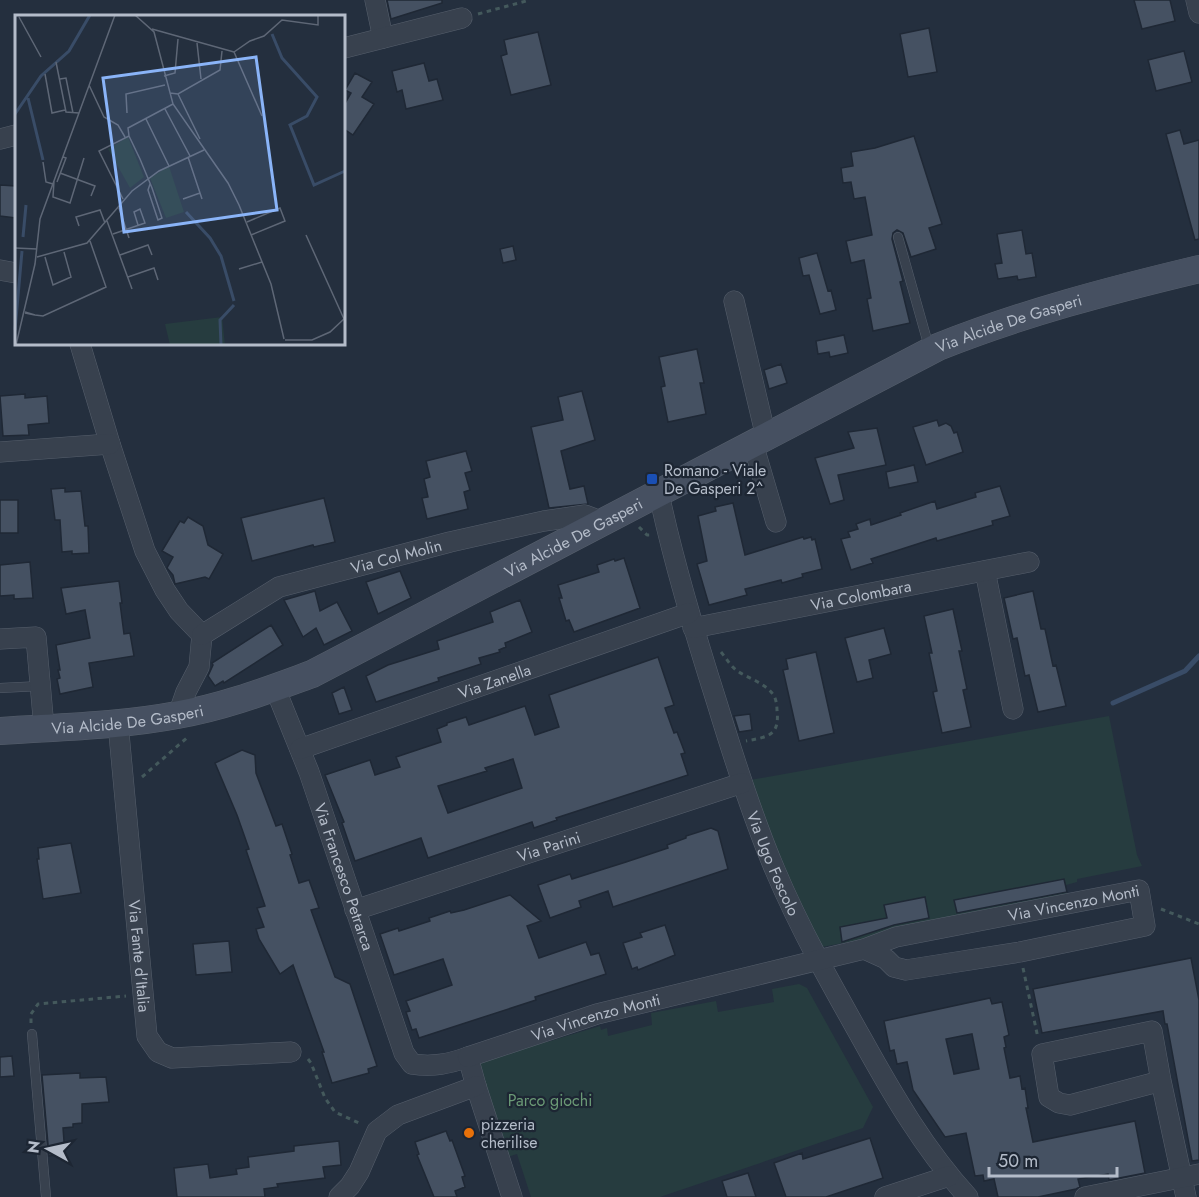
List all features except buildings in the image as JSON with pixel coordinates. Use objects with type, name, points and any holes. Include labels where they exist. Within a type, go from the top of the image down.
[{"type":"main road","name":"Via Alcide De Gasperi","points":[[0,731],[118,723],[178,715],[228,704],[312,674],[930,351],[997,324],[1116,289],[1199,269]]},
{"type":"street","points":[[375,0],[383,38]]},
{"type":"street","points":[[1196,0],[1199,14]]},
{"type":"street","points":[[345,48],[462,18]]},
{"type":"street","points":[[0,139],[15,135]]},
{"type":"street","points":[[0,270],[15,273]]},
{"type":"street","points":[[734,301],[776,522]]},
{"type":"street","points":[[80,345],[145,551],[165,590],[179,611],[202,635],[199,667],[186,692],[178,715]]},
{"type":"street","points":[[0,452],[110,444]]},
{"type":"street","name":"Via Ugo Foscolo","points":[[659,494],[730,744],[774,868],[816,959],[893,1093],[949,1176],[968,1197]]},
{"type":"street","name":"Via Col Molin","points":[[202,635],[279,587],[450,542],[544,521],[585,515],[593,518],[597,525]]},
{"type":"street","name":"Via Colombara","points":[[697,622],[1029,562]]},
{"type":"street","points":[[985,571],[1013,709]]},
{"type":"street","name":"Via Zanella","points":[[300,748],[697,622]]},
{"type":"street","points":[[0,639],[36,637],[44,728]]},
{"type":"street","name":"Via Francesco Petrarca","points":[[275,688],[300,748],[396,1034],[404,1053],[412,1064]]},
{"type":"street","name":"Via Fante d'Italia","points":[[118,723],[147,1036],[158,1052],[172,1058],[291,1052]]},
{"type":"street","name":"Via Parini","points":[[356,910],[742,783]]},
{"type":"street","name":"Via Vincenzo Monti","points":[[412,1064],[429,1067],[449,1064],[597,1014],[864,949],[896,937],[1138,890],[1145,926],[1020,952],[906,970],[894,967],[864,949]]},
{"type":"street","points":[[889,962],[890,944],[896,937]]},
{"type":"street","points":[[1161,1081],[1070,1105],[1059,1103],[1049,1097],[1042,1054],[1152,1031],[1161,1081],[1191,1176],[1186,1197]]},
{"type":"street","points":[[468,1057],[512,1197]]},
{"type":"street","points":[[339,1197],[359,1172],[377,1131],[398,1115],[476,1086]]},
{"type":"street","points":[[885,1197],[949,1176]]},
{"type":"street","points":[[1085,1197],[1191,1176]]},
{"type":"lane","points":[[898,237],[930,351]]},
{"type":"lane","points":[[0,688],[41,686]]},
{"type":"lane","points":[[32,1034],[46,1197]]},
{"type":"path","points":[[497,9],[524,0]]},
{"type":"path","points":[[462,18],[530,0]]},
{"type":"path","points":[[697,622],[736,670],[773,693],[776,700],[777,724],[771,735],[730,744]]},
{"type":"path","points":[[1142,909],[1157,907],[1199,924]]},
{"type":"path","points":[[1020,952],[1042,1054]]},
{"type":"path","points":[[32,1034],[31,1014],[38,1004],[143,994]]},
{"type":"path","points":[[291,1052],[304,1055],[311,1063],[325,1098],[335,1112],[377,1131]]},
{"type":"green space","points":[[1109,716],[1137,855],[1142,866],[1077,879],[1077,882],[1066,885],[1068,900],[818,946],[745,781]]},
{"type":"green space","name":"Parco giochi","points":[[799,984],[807,988],[873,1107],[863,1128],[660,1197],[531,1197],[517,1154],[501,1159],[474,1065],[545,1040],[547,1042],[600,1026],[601,1030],[607,1028],[608,1036],[652,1025],[651,1013],[716,1001],[718,1012],[774,1002],[772,989]]},
{"type":"waterway","points":[[1113,703],[1185,671],[1199,656]]},
{"type":"place","name":"Romano - Viale De Gasperi 2^","points":[[652,479]]},
{"type":"place","name":"pizzeria cherilise","points":[[469,1133]]}]
